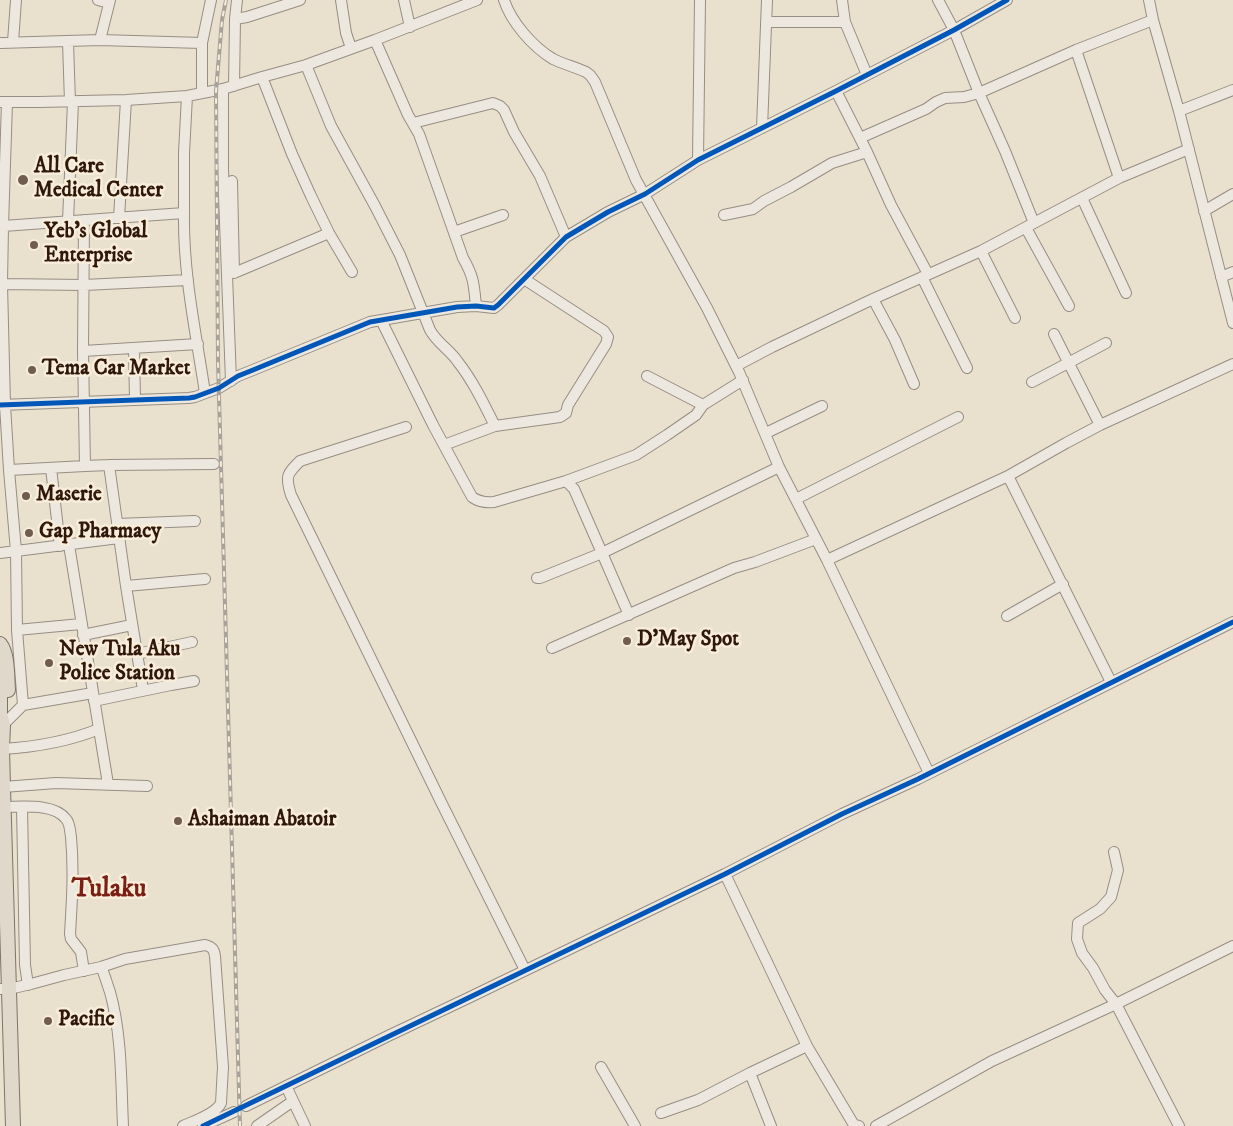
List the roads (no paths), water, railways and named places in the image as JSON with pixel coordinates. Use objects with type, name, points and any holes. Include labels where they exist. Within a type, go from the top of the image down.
[{"type":"highway","points":[[0,643],[3,647],[9,696],[8,712],[1,718]]},
{"type":"highway","points":[[0,678],[4,807],[4,989],[13,1126]]},
{"type":"street","points":[[13,42],[16,0]]},
{"type":"street","points":[[202,93],[202,44],[211,0]]},
{"type":"street","points":[[234,86],[237,0]]},
{"type":"street","points":[[235,19],[300,0]]},
{"type":"street","points":[[341,0],[346,33],[351,48]]},
{"type":"street","points":[[404,0],[410,27]]},
{"type":"street","points":[[23,705],[18,635],[16,551],[2,405],[1,284],[4,102],[126,100],[187,96],[223,89],[306,65],[477,0]]},
{"type":"street","points":[[504,0],[507,11],[536,47],[553,58],[586,72],[595,82],[636,180],[707,308],[743,380],[779,467],[827,560],[929,773]]},
{"type":"street","points":[[698,160],[700,0]]},
{"type":"street","points":[[762,128],[767,0]]},
{"type":"street","points":[[842,0],[845,22],[867,75]]},
{"type":"street","points":[[938,0],[954,30],[1005,151],[1030,225],[1069,306]]},
{"type":"street","points":[[2,405],[189,398],[219,388],[235,379],[360,325],[456,308],[476,306],[494,308],[566,237],[616,208],[645,194],[698,160],[954,30],[1007,0]]},
{"type":"street","points":[[1149,0],[1233,323]]},
{"type":"street","points":[[100,40],[105,1]]},
{"type":"street","points":[[860,138],[926,110],[944,98],[964,97],[979,93],[1076,50],[1153,20]]},
{"type":"street","points":[[766,22],[845,22]]},
{"type":"street","points":[[0,43],[100,40],[202,44]]},
{"type":"street","points":[[375,40],[418,134],[463,258],[474,280],[476,306]]},
{"type":"street","points":[[68,42],[71,102],[68,221]]},
{"type":"street","points":[[1076,50],[1119,178]]},
{"type":"street","points":[[306,65],[330,126],[400,255],[430,330],[459,362],[477,390],[495,426]]},
{"type":"street","points":[[262,77],[292,154],[329,233],[352,272]]},
{"type":"street","points":[[223,89],[223,169],[235,379]]},
{"type":"street","points":[[1179,111],[1233,90]]},
{"type":"street","points":[[836,91],[867,152],[967,368]]},
{"type":"street","points":[[187,96],[184,153],[184,246],[205,393]]},
{"type":"street","points":[[119,218],[126,100]]},
{"type":"street","points":[[413,122],[493,103],[500,106],[540,176],[566,237]]},
{"type":"street","points":[[736,366],[873,299],[981,251],[1119,178],[1188,149]]},
{"type":"street","points":[[724,215],[753,209],[832,163],[867,152]]},
{"type":"street","points":[[232,181],[235,379]]},
{"type":"street","points":[[1204,211],[1233,194]]},
{"type":"street","points":[[1082,198],[1126,293]]},
{"type":"street","points":[[3,226],[184,213]]},
{"type":"street","points":[[454,232],[503,215]]},
{"type":"street","points":[[84,220],[83,351],[85,466]]},
{"type":"street","points":[[234,273],[329,233]]},
{"type":"street","points":[[981,251],[1015,318]]},
{"type":"street","points":[[1221,277],[1233,272]]},
{"type":"street","points":[[444,445],[495,426],[560,417],[566,413],[568,405],[606,344],[608,337],[604,332],[524,279]]},
{"type":"street","points":[[1,284],[84,285],[188,280]]},
{"type":"street","points":[[873,299],[895,340],[914,384]]},
{"type":"street","points":[[381,320],[472,497],[487,503],[566,480],[636,455],[696,415],[702,405],[743,380]]},
{"type":"street","points":[[1054,334],[1100,425]]},
{"type":"street","points":[[1032,382],[1106,343]]},
{"type":"street","points":[[83,351],[198,344]]},
{"type":"street","points":[[134,348],[135,400]]},
{"type":"street","points":[[827,560],[1008,476],[1100,425],[1233,364]]},
{"type":"street","points":[[647,376],[702,405]]},
{"type":"street","points":[[766,433],[822,406]]},
{"type":"street","points":[[796,499],[958,417]]},
{"type":"street","points":[[406,427],[300,461],[289,473],[287,483],[291,495],[525,970]]},
{"type":"street","points":[[9,470],[109,465],[214,464]]},
{"type":"street","points":[[109,465],[143,690]]},
{"type":"street","points":[[537,578],[547,576],[602,554],[779,467]]},
{"type":"street","points":[[52,468],[108,784]]},
{"type":"street","points":[[1008,476],[1111,682]]},
{"type":"street","points":[[566,480],[574,489],[629,615]]},
{"type":"street","points":[[118,524],[195,520]]},
{"type":"street","points":[[0,553],[119,538]]},
{"type":"street","points":[[552,648],[734,568],[816,540]]},
{"type":"street","points":[[126,586],[205,580]]},
{"type":"street","points":[[1007,616],[1062,584]]},
{"type":"street","points":[[0,643],[18,635],[132,625]]},
{"type":"street","points":[[246,1106],[725,874],[842,814],[929,773],[1111,682],[1232,625]]},
{"type":"street","points":[[137,654],[192,642]]},
{"type":"street","points":[[1,718],[23,705],[143,690],[194,681]]},
{"type":"street","points":[[2,749],[48,745],[76,738],[99,729]]},
{"type":"street","points":[[3,788],[46,784],[147,786]]},
{"type":"street","points":[[4,807],[42,807],[51,809],[60,813],[69,824],[72,858],[70,934],[71,939],[81,952],[84,971]]},
{"type":"street","points":[[22,807],[25,956],[28,985]]},
{"type":"street","points":[[1114,852],[1118,870],[1112,897],[1100,910],[1078,923],[1077,939],[1082,953],[1116,1004],[1179,1126]]},
{"type":"street","points":[[725,874],[807,1046],[854,1125],[859,1126]]},
{"type":"street","points":[[4,989],[28,985],[125,959],[205,945],[211,947],[214,951],[223,1067],[221,1103],[219,1108],[213,1112],[183,1126]]},
{"type":"street","points":[[876,1126],[992,1060],[1116,1004],[1233,946]]},
{"type":"street","points":[[100,967],[105,974],[118,1027],[123,1126]]},
{"type":"street","points":[[660,1113],[698,1100],[807,1046]]},
{"type":"street","points":[[601,1067],[635,1126]]},
{"type":"street","points":[[750,1073],[771,1126]]},
{"type":"street","points":[[286,1086],[305,1126]]},
{"type":"street","points":[[257,1126],[293,1101]]},
{"type":"street","points":[[203,1126],[234,1112]]},
{"type":"railway","points":[[226,0],[222,20],[216,91],[218,362],[240,1126]]},
{"type":"place","name":"All Care Medical Center","points":[[23,180]]},
{"type":"place","name":"Yeb's Global Enterprise","points":[[34,245]]},
{"type":"place","name":"Tema Car Market","points":[[32,370]]},
{"type":"place","name":"Maserie","points":[[26,496]]},
{"type":"place","name":"Gap Pharmacy","points":[[29,533]]},
{"type":"place","name":"D'May Spot","points":[[627,641]]},
{"type":"place","name":"New Tula Aku Police Station","points":[[49,663]]},
{"type":"place","name":"Ashaiman Abatoir","points":[[178,821]]},
{"type":"place","name":"Pacific","points":[[48,1021]]},
{"type":"district","name":"Tulaku","points":[[109,891]]}]
